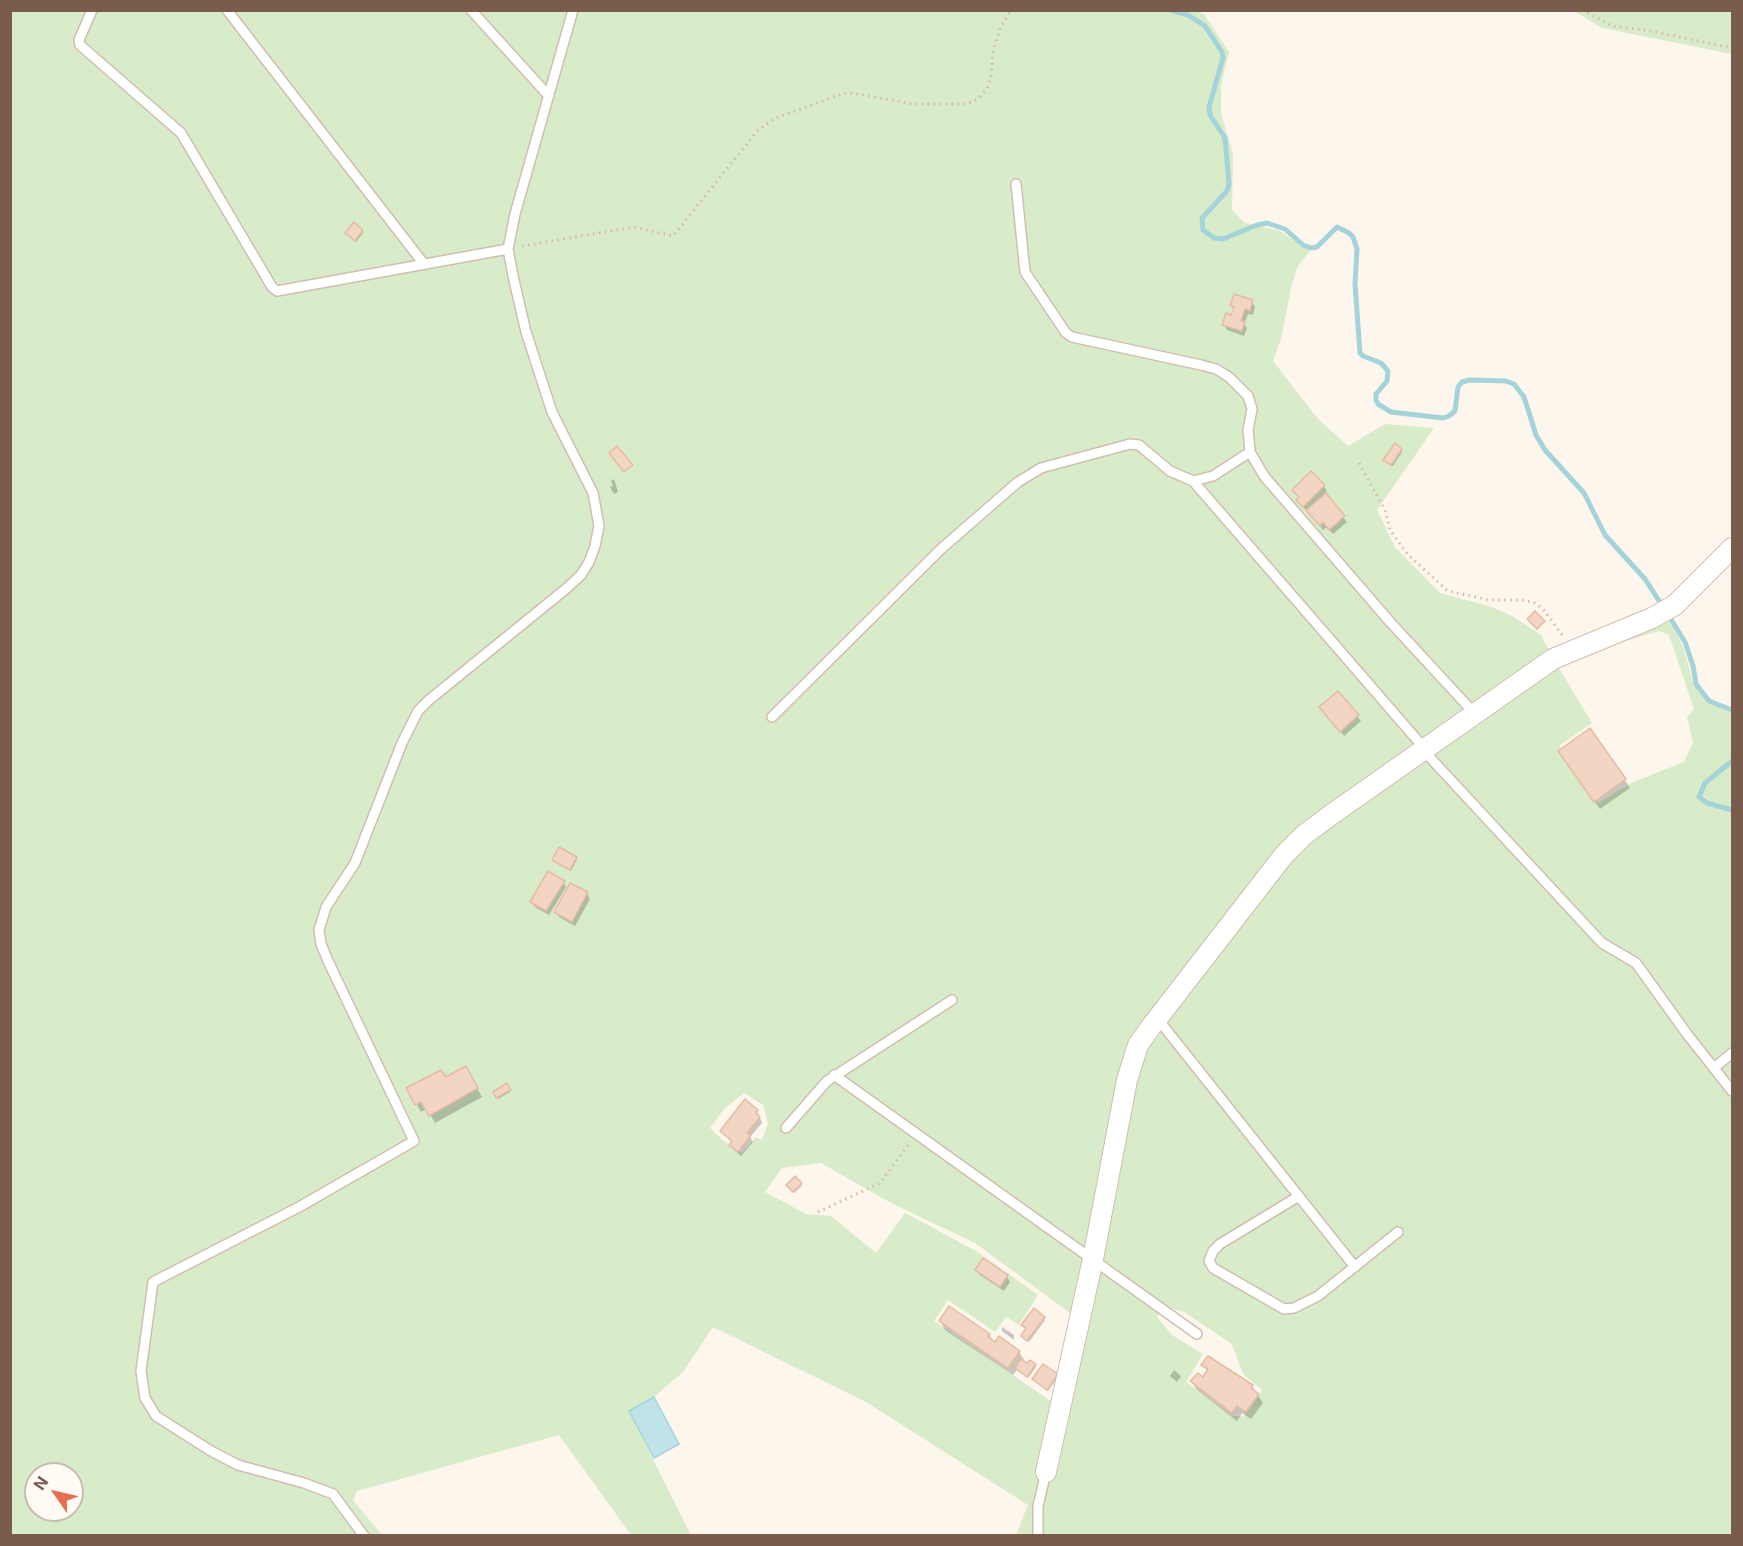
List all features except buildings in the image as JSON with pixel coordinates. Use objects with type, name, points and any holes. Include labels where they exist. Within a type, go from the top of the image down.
[{"type":"street","points":[[1046,1472],[1093,1259],[1127,1080],[1138,1046],[1157,1018],[1284,855],[1305,835],[1553,659],[1652,618],[1675,605],[1732,548]]},
{"type":"lane","points":[[92,10],[79,40],[80,45],[181,133],[272,287],[277,291],[508,249]]},
{"type":"lane","points":[[227,10],[424,264]]},
{"type":"lane","points":[[471,10],[548,95]]},
{"type":"lane","points":[[364,1536],[333,1494],[304,1483],[238,1465],[211,1451],[156,1416],[145,1398],[141,1371],[153,1282],[299,1207],[414,1141],[324,952],[320,930],[322,917],[355,862],[402,743],[418,711],[581,575],[589,562],[599,526],[593,493],[552,412],[526,332],[508,249],[515,214],[573,10]]},
{"type":"lane","points":[[1016,184],[1027,278],[1066,333],[1072,337],[1216,369],[1229,377],[1248,396],[1251,409],[1248,430],[1250,452],[1264,476],[1475,714]]},
{"type":"lane","points":[[772,717],[955,536],[1017,482],[1041,468],[1130,444],[1139,445],[1170,471],[1193,482],[1424,749],[1602,943],[1636,963],[1732,1091]]},
{"type":"lane","points":[[1193,482],[1213,476],[1250,452]]},
{"type":"lane","points":[[786,1128],[826,1081],[952,1000]]},
{"type":"lane","points":[[1157,1018],[1355,1267]]},
{"type":"lane","points":[[1714,1068],[1732,1053]]},
{"type":"lane","points":[[834,1075],[1197,1334]]},
{"type":"lane","points":[[1299,1196],[1221,1244],[1213,1251],[1209,1261],[1213,1268],[1284,1309],[1294,1308],[1318,1296],[1398,1232]]},
{"type":"lane","points":[[1038,1536],[1038,1506],[1046,1472]]},
{"type":"path","points":[[508,249],[634,227],[673,236],[758,130],[776,118],[836,96],[847,93],[858,94],[912,104],[967,104],[978,99],[987,89],[991,76],[993,52],[1000,28],[1011,10]]},
{"type":"path","points":[[1582,10],[1612,26],[1651,31],[1732,48]]},
{"type":"path","points":[[1359,463],[1385,510],[1390,530],[1408,555],[1448,591],[1489,600],[1521,600],[1533,603],[1543,609],[1553,620],[1570,651]]},
{"type":"path","points":[[818,1212],[880,1183],[916,1134]]},
{"type":"green space","points":[[1196,10],[1204,14],[1229,52],[1221,85],[1221,113],[1233,153],[1232,210],[1245,223],[1280,231],[1310,251],[1298,266],[1292,283],[1281,339],[1273,361],[1318,419],[1348,446],[1385,424],[1434,428],[1377,510],[1395,547],[1440,593],[1492,607],[1512,616],[1541,635],[1592,723],[1559,746],[1598,803],[1631,783],[1684,762],[1693,742],[1687,717],[1694,709],[1669,635],[1659,631],[1616,644],[1615,640],[1667,620],[1673,626],[1684,649],[1693,683],[1706,701],[1732,713],[1732,1535],[1016,1535],[1028,1505],[866,1402],[713,1327],[683,1372],[654,1397],[629,1411],[691,1535],[631,1535],[559,1435],[357,1491],[353,1500],[382,1535],[11,1535],[10,11]],"holes":[[[744,1093],[763,1105],[768,1123],[762,1140],[756,1137],[742,1153],[710,1128],[724,1109]],[[821,1163],[891,1203],[975,1243],[1074,1316],[1055,1404],[934,1321],[948,1300],[995,1332],[1006,1317],[1019,1325],[1038,1295],[978,1252],[905,1213],[876,1253],[831,1216],[806,1214],[765,1192],[782,1168]],[[1164,1306],[1184,1312],[1232,1344],[1243,1374],[1262,1390],[1244,1416],[1232,1416],[1186,1382],[1203,1354],[1172,1335],[1157,1317]]]},
{"type":"green space","points":[[1574,11],[1732,11],[1732,54],[1602,28]]},
{"type":"water","points":[[654,1397],[679,1444],[654,1458],[629,1411]]},
{"type":"waterway","points":[[1170,10],[1188,15],[1205,26],[1222,52],[1223,58],[1209,107],[1210,115],[1225,138],[1229,184],[1227,191],[1202,218],[1203,230],[1214,238],[1223,239],[1267,223],[1285,229],[1303,245],[1311,248],[1317,247],[1337,227],[1349,233],[1357,249],[1355,284],[1360,353],[1381,363],[1388,371],[1387,381],[1376,394],[1378,404],[1391,412],[1443,418],[1455,411],[1458,387],[1462,382],[1470,380],[1506,381],[1514,384],[1524,397],[1536,435],[1545,450],[1584,493],[1605,535],[1645,579],[1685,642],[1696,684],[1709,701],[1732,710]]},
{"type":"waterway","points":[[1732,761],[1705,783],[1699,797],[1707,803],[1732,810]]}]
